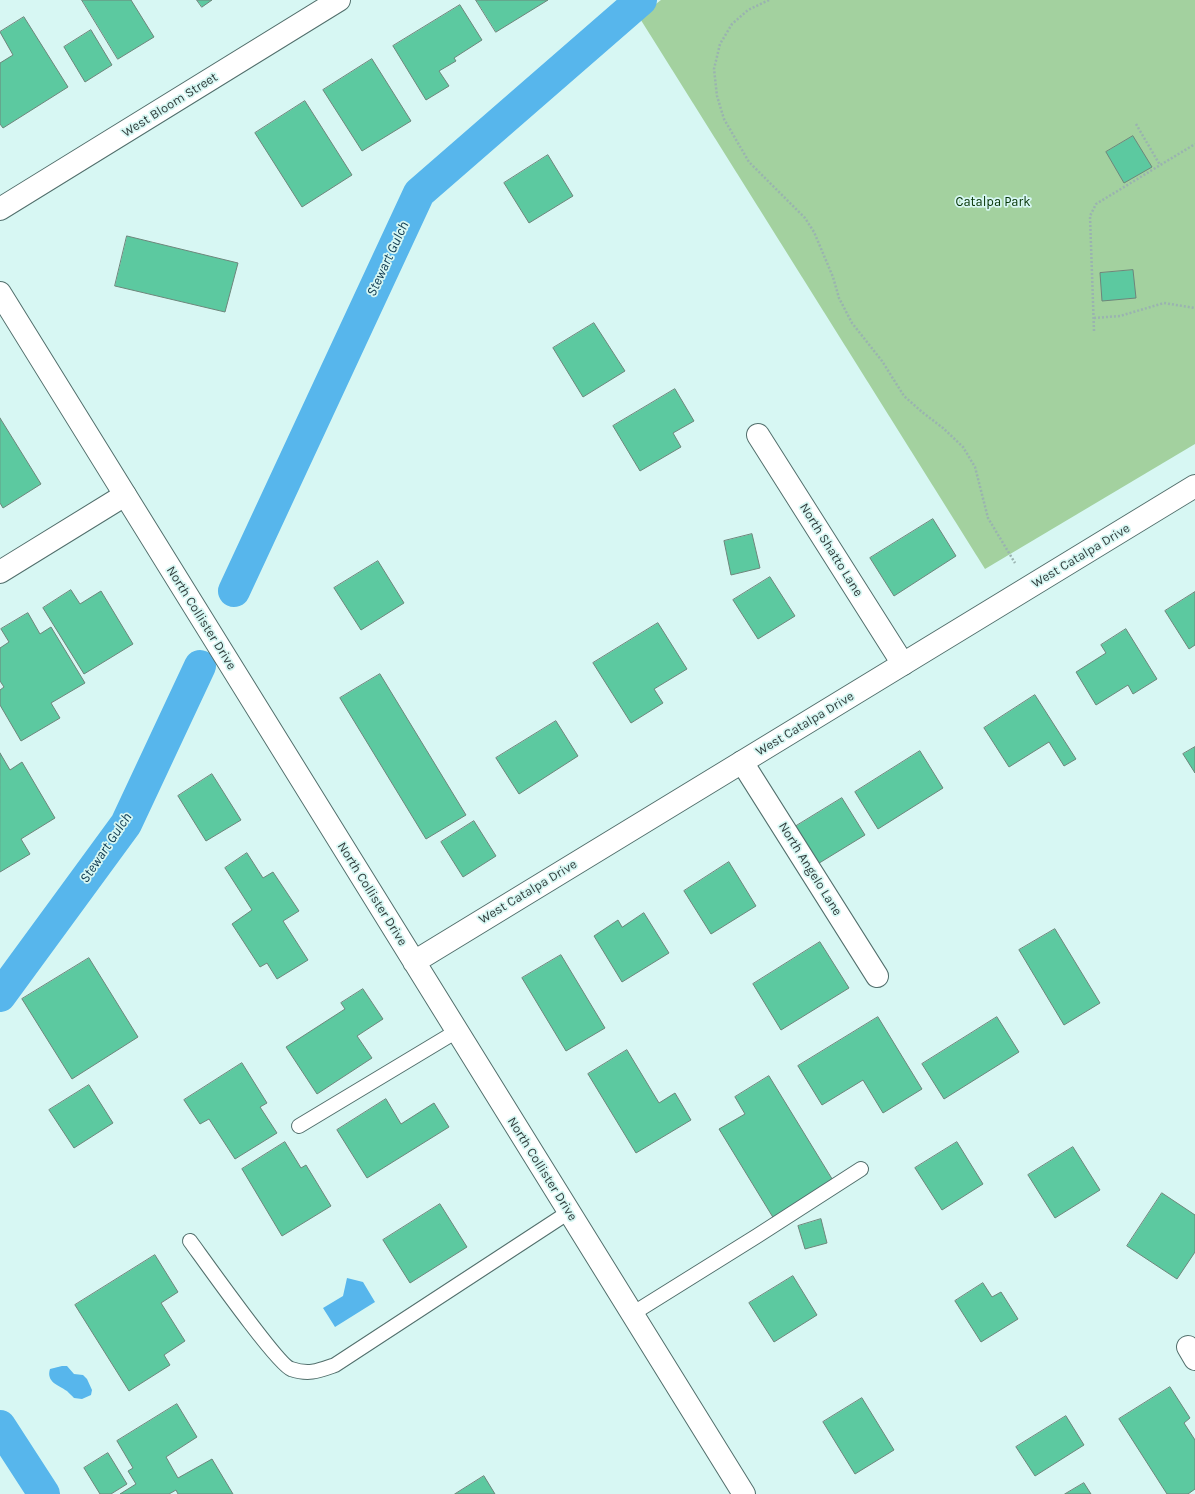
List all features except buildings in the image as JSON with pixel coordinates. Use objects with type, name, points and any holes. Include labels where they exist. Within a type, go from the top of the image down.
[{"type":"street","name":"West Bloom Street","points":[[0,209],[339,0]]},
{"type":"street","name":"North Collister Drive","points":[[0,293],[744,1494]]},
{"type":"street","name":"North Shatto Lane","points":[[758,435],[903,664]]},
{"type":"street","name":"West Catalpa Drive","points":[[414,962],[1195,486]]},
{"type":"street","points":[[0,572],[125,495]]},
{"type":"street","name":"North Angelo Lane","points":[[742,762],[878,976]]},
{"type":"lane","points":[[299,1126],[457,1031]]},
{"type":"lane","points":[[632,1314],[861,1169]]},
{"type":"lane","points":[[190,1241],[270,1348],[284,1364],[289,1369],[314,1373],[336,1365],[569,1212]]},
{"type":"path","points":[[769,0],[748,10],[732,24],[720,44],[714,69],[717,96],[724,119],[749,162],[789,201],[805,218],[811,227],[833,277],[840,298],[852,323],[882,361],[904,396],[943,428],[963,447],[975,467],[988,518],[1016,564]]},
{"type":"path","points":[[1136,124],[1160,165]]},
{"type":"path","points":[[1094,331],[1090,216],[1096,204],[1195,144]]},
{"type":"path","points":[[1094,318],[1120,316],[1164,303],[1195,308]]},
{"type":"green space","name":"Catalpa Park","points":[[661,0],[1195,0],[1195,444],[985,569],[639,17]]},
{"type":"water","points":[[347,1278],[363,1282],[375,1302],[335,1327],[323,1308],[343,1296]]},
{"type":"water","points":[[67,1366],[74,1374],[83,1375],[87,1379],[92,1390],[91,1395],[82,1399],[74,1398],[51,1380],[49,1373],[50,1369]]},
{"type":"waterway","name":"Stewart Gulch","points":[[234,591],[419,193],[641,0]]},
{"type":"waterway","name":"Stewart Gulch","points":[[0,996],[126,824],[200,666]]},
{"type":"waterway","points":[[0,1426],[44,1494]]}]
